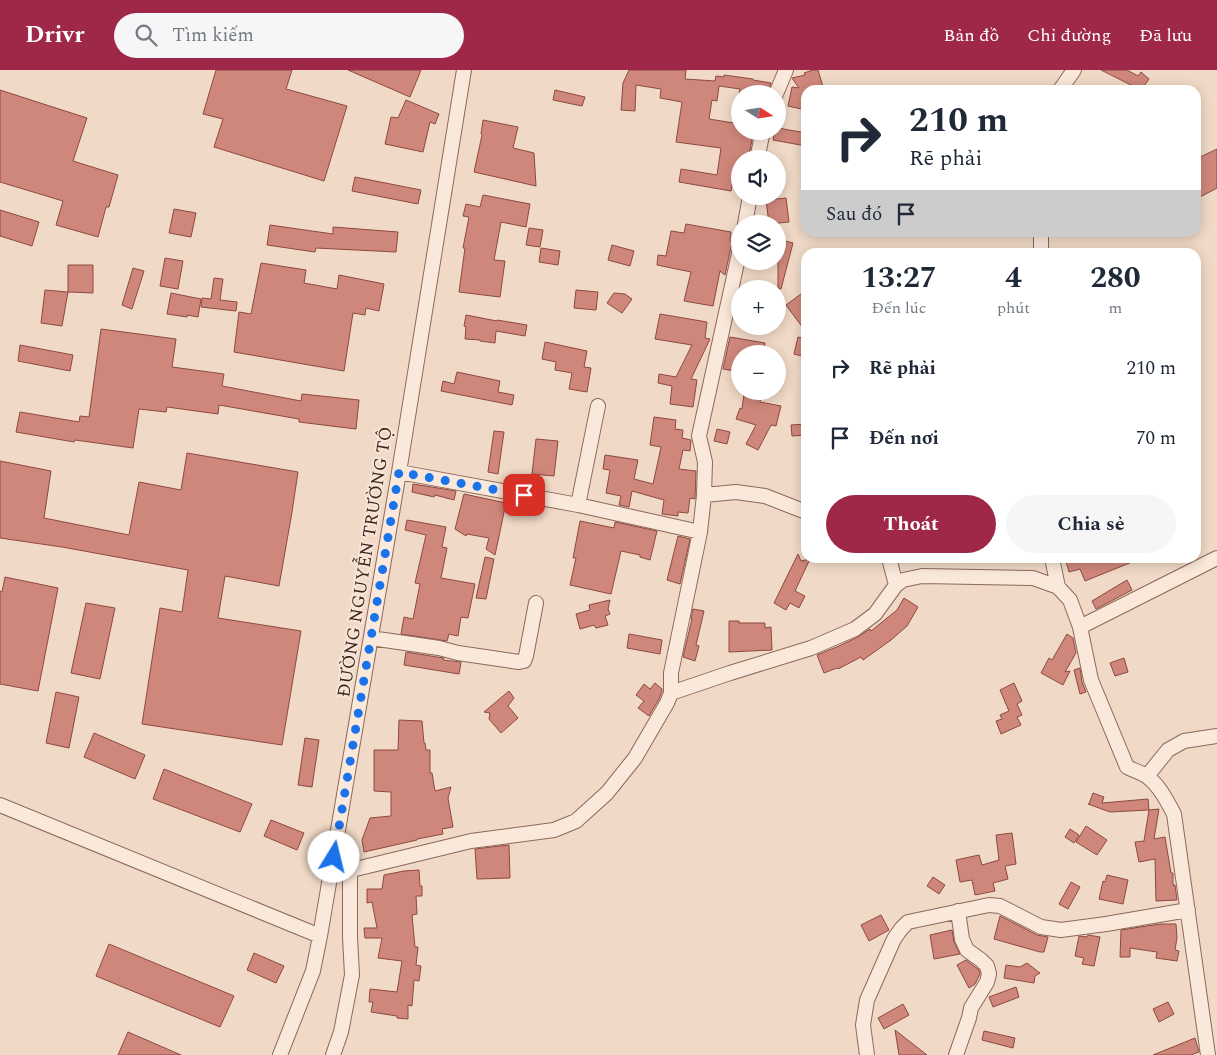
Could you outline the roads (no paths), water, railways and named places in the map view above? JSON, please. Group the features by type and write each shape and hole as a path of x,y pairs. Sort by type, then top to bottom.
{"street":[{"name":"ĐƯỜNG NGUYỄN TRƯỜNG TỘ","path":"280,1055 313,972 320,936 399,472 464,70"},
{"path":"780,85 786,70"},
{"path":"1064,85 1074,70"},
{"path":"331,875 471,841 554,830 576,821 607,793 635,758 668,703 671,693 671,673 700,532 704,495 704,462 699,436 735,270"},
{"path":"578,504 598,406"},
{"path":"399,472 578,504 700,532"},
{"path":"704,495 736,492 765,496 801,510"},
{"path":"1080,627 1217,558"},
{"path":"890,563 896,585"},
{"path":"1053,563 1058,587"},
{"path":"671,693 811,648 855,629 875,614 896,585 903,580 922,576 1033,578 1058,587 1070,600 1080,627 1091,680 1127,767 1147,776 1160,790 1174,814 1208,1055"},
{"path":"371,638 439,648 458,653 519,662 524,661 536,603"},
{"path":"1147,776 1168,750 1184,741 1217,736"},
{"path":"0,805 320,936"},
{"path":"333,1055 341,1032 352,975 350,870"},
{"path":"867,1055 862,1025 867,1000 894,939 901,928 908,922 958,911 1000,906 1041,927 1061,930 1188,910"},
{"path":"956,1055 974,1002 987,982 989,974 987,966 968,950 962,939 958,911"}]}
